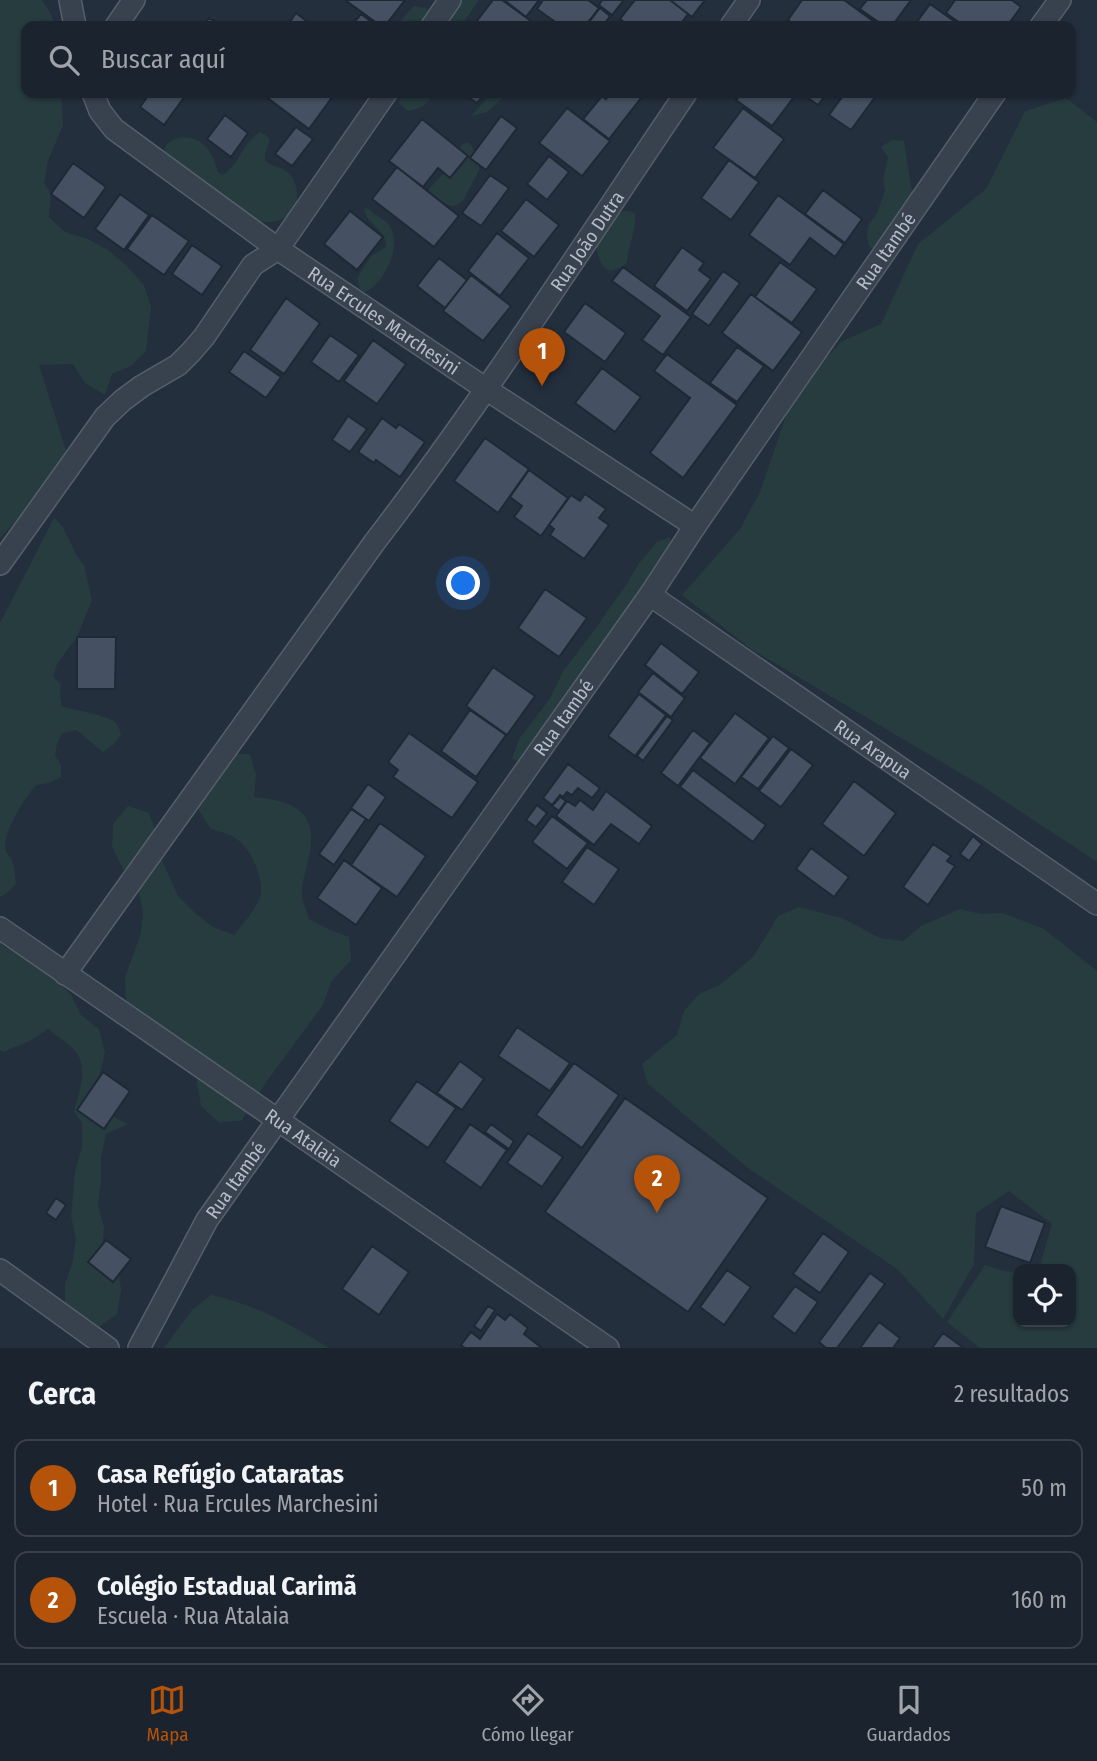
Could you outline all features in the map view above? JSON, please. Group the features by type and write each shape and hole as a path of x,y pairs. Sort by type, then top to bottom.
{"street":[{"path":"70,0 74,21"},
{"path":"119,21 134,0"},
{"path":"435,21 450,0"},
{"path":"734,21 749,0"},
{"path":"1045,21 1060,0"},
{"name":"Rua Ercules Marchesini","path":"95,98 100,111 114,129 278,249 695,526"},
{"path":"0,564 105,417 123,400 185,358 204,337 253,265 278,249 383,98"},
{"name":"Rua João Dutra","path":"65,974 486,389 683,98"},
{"name":"Rua Itambé","path":"139,1348 207,1220 650,595 992,98"},
{"name":"Rua Arapua","path":"650,595 1097,904"},
{"name":"Rua Atalaia","path":"0,928 608,1348"},
{"path":"0,1270 108,1348"}],"green space":[{"path":"0,0 42,0 53,21 21,21 21,98 61,98 63,125 48,161 44,183 51,194 49,217 65,232 88,239 108,250 126,265 144,285 151,307 146,351 131,366 112,374 105,395 85,383 73,364 39,365 70,463 0,538"},
{"path":"457,0 479,0 464,21 400,21 414,6 436,12"},
{"path":"400,98 430,98 423,106 408,111 399,103"},
{"path":"487,98 502,98 487,112 471,116"},
{"path":"1066,98 1097,122 1097,862 982,786 751,649 682,595 740,529 760,492 788,410 812,373 842,341 881,324 918,244 986,189 1025,111"},
{"path":"260,132 270,140 265,160 289,173 296,188 295,209 277,221 256,220 164,156 167,144 172,140 191,138 208,149 218,172 223,175"},
{"path":"892,140 904,141 911,187 916,197 879,253 869,246 867,234 885,191 883,180 888,157 881,147"},
{"path":"468,142 479,163 479,170 464,199 457,205 450,206 429,196 428,190 447,173 457,151"},
{"path":"364,208 385,221 394,236 392,255 385,272 366,292 360,290 357,278 371,256 386,247 383,236 368,219"},
{"path":"624,211 635,213 627,262 623,267 610,271 601,263 596,245 617,214"},
{"path":"54,518 62,526 84,565 92,600 77,637 57,664 53,677 61,684 62,706 113,721 118,725 121,735 103,752 76,730 63,733 57,743 55,756 61,765 61,777 36,785 10,826 5,844 13,864 16,884 0,897 0,623"},
{"path":"670,537 673,548 523,762 512,759 519,739 549,700 564,670 599,624 639,563 657,542"},
{"path":"224,754 250,754 256,775 254,797 293,806 302,812 308,821 311,845 302,884 303,901 309,919 349,937 351,960 331,982 323,1005 241,1121 218,1122 201,1106 197,1084 198,1062 184,1041 143,1015 126,1000 125,977 141,933 143,911 138,888 123,869 112,847 113,824 128,806 149,813 157,835 160,856 178,896 213,927 234,935 257,904 261,885 254,861 244,846 232,836 211,829 199,811 197,788"},
{"path":"799,907 842,918 880,938 903,941 921,926 960,909 981,914 1003,913 1044,929 1097,971 1097,1348 980,1348 947,1322 985,1265 1013,1272 1013,1327 1076,1327 1076,1264 1040,1264 1052,1224 1009,1191 976,1213 974,1264 943,1319 897,1269 748,1168 648,1084 642,1064 677,1035 684,1011 699,994 720,985 753,957 778,916"},
{"path":"0,941 20,956 41,962 71,995 81,1015 99,1029 105,1052 100,1074 78,1110 108,1114 128,1124 106,1134 101,1158 98,1205 104,1228 102,1251 118,1267 121,1290 117,1314 99,1327 76,1329 65,1309 65,1284 73,1261 76,1239 71,1216 75,1172 82,1147 82,1123 74,1111 82,1080 79,1057 66,1042 48,1029 30,1041 3,1052 0,1050"},
{"path":"211,1295 272,1316 329,1348 164,1348 192,1310"}],"building":[{"path":"345,0 405,0 389,21 374,21"},
{"path":"493,0 502,0 531,21 477,21"},
{"path":"504,0 539,0 526,17"},
{"path":"543,0 588,0 599,8 589,21 554,21 537,9"},
{"path":"602,0 624,0 612,15 599,5"},
{"path":"635,0 670,0 688,14 683,21 620,19"},
{"path":"670,0 705,0 692,17"},
{"path":"802,0 844,0 873,21 789,21"},
{"path":"867,0 911,0 896,21 877,21 860,9"},
{"path":"955,0 1012,0 1021,7 1011,21 957,21 946,13"},
{"path":"930,4 954,21 918,21"},
{"path":"600,8 610,16 606,21 590,21"},
{"path":"296,13 306,21 290,21"},
{"path":"361,14 370,21 355,21"},
{"path":"146,98 184,98 164,125 140,107"},
{"path":"268,98 332,98 309,129"},
{"path":"600,98 641,98 609,139 583,119"},
{"path":"738,98 793,98 772,126 736,100"},
{"path":"808,98 823,98 818,105"},
{"path":"841,98 874,98 851,130 829,115"},
{"path":"567,108 610,141 582,176 539,143"},
{"path":"743,108 784,139 755,178 713,148"},
{"path":"225,115 248,133 231,157 207,139"},
{"path":"501,116 517,128 486,170 470,158"},
{"path":"422,119 468,156 450,178 438,168 423,187 389,161"},
{"path":"296,127 313,139 292,166 275,154"},
{"path":"549,156 569,172 547,200 527,184"},
{"path":"729,160 759,182 731,220 701,198"},
{"path":"73,163 106,187 84,218 51,194"},
{"path":"397,167 459,216 434,247 372,199"},
{"path":"490,175 509,188 481,226 462,213"},
{"path":"823,190 862,219 845,243 805,214"},
{"path":"120,194 149,215 124,250 95,229"},
{"path":"778,195 844,244 835,257 810,238 790,265 749,235"},
{"path":"526,199 559,225 534,257 501,231"},
{"path":"350,211 383,237 357,270 324,244"},
{"path":"152,215 189,241 164,275 127,249"},
{"path":"497,233 529,258 500,296 468,271"},
{"path":"192,245 222,266 202,295 172,274"},
{"path":"682,247 704,263 699,270 711,279 687,311 654,286"},
{"path":"439,258 467,280 445,308 417,286"},
{"path":"780,262 817,289 792,323 755,297"},
{"path":"623,267 691,317 663,355 642,340 660,316 612,281"},
{"path":"723,271 740,283 709,326 692,314"},
{"path":"471,275 511,306 483,341 443,311"},
{"path":"751,294 802,332 773,371 722,333"},
{"path":"286,298 320,323 284,374 250,350"},
{"path":"585,303 626,333 605,362 564,332"},
{"path":"330,335 359,355 339,382 311,362"},
{"path":"373,340 406,364 377,404 344,381"},
{"path":"737,347 764,366 737,402 710,383"},
{"path":"244,351 281,377 266,398 229,372"},
{"path":"667,354 737,405 683,478 650,453 690,398 654,371"},
{"path":"602,368 641,397 615,432 575,403"},
{"path":"348,416 367,429 350,452 332,440"},
{"path":"382,418 396,428 399,424 425,442 400,477 376,460 374,463 358,452"},
{"path":"485,438 529,469 498,513 454,481"},
{"path":"529,470 568,498 541,536 514,517 522,506 510,497"},
{"path":"585,494 606,509 599,518 609,525 584,559 550,535 554,529 549,525 571,495 580,501"},
{"path":"545,589 587,618 559,657 518,628"},
{"path":"77,637 116,637 115,689 77,689"},
{"path":"661,643 699,672 682,694 645,665"},
{"path":"493,667 535,696 507,735 466,706"},
{"path":"653,673 685,698 671,717 638,692"},
{"path":"639,694 666,715 635,756 608,736"},
{"path":"470,710 506,735 476,777 441,751"},
{"path":"735,713 769,738 735,784 700,758"},
{"path":"667,716 673,720 643,761 637,756"},
{"path":"693,730 710,743 678,786 661,773"},
{"path":"409,733 478,782 452,818 393,777 398,770 388,762"},
{"path":"773,736 789,748 758,789 741,777"},
{"path":"791,749 813,765 781,807 759,791"},
{"path":"568,764 600,788 592,798 578,788 572,795 567,792 563,797 560,795 552,805 543,798"},
{"path":"693,770 766,825 753,842 680,787"},
{"path":"854,781 896,813 864,856 822,824"},
{"path":"368,784 386,797 369,821 351,808"},
{"path":"606,791 652,826 639,844 611,824 594,845 556,816 567,801 575,806 580,800 593,810"},
{"path":"560,797 566,801 559,811 552,806"},
{"path":"537,805 547,813 536,827 526,820"},
{"path":"351,809 366,819 334,865 319,854"},
{"path":"552,816 588,843 567,869 532,842"},
{"path":"380,823 426,856 397,897 351,865"},
{"path":"973,836 982,844 969,861 960,854"},
{"path":"933,844 951,856 947,861 955,866 928,905 903,887"},
{"path":"587,847 619,869 594,905 562,882"},
{"path":"811,848 849,877 834,897 796,869"},
{"path":"344,860 382,888 356,925 317,898"},
{"path":"517,1027 570,1063 550,1091 498,1056"},
{"path":"460,1061 484,1079 462,1110 437,1093"},
{"path":"574,1063 619,1095 582,1148 536,1115"},
{"path":"103,1072 130,1091 104,1129 77,1110"},
{"path":"417,1081 456,1108 428,1148 389,1121"},
{"path":"625,1098 768,1198 688,1312 545,1212"},
{"path":"470,1124 507,1150 481,1188 444,1162"},
{"path":"491,1124 514,1141 509,1149 485,1132"},
{"path":"528,1133 563,1157 542,1187 507,1163"},
{"path":"56,1198 66,1205 56,1220 46,1213"},
{"path":"1001,1206 1045,1223 1030,1263 985,1247"},
{"path":"823,1233 849,1252 820,1293 793,1274"},
{"path":"106,1240 131,1259 113,1282 88,1262"},
{"path":"372,1246 409,1272 379,1315 342,1289"},
{"path":"727,1270 751,1287 724,1325 700,1307"},
{"path":"870,1273 885,1284 837,1348 826,1348 819,1342"},
{"path":"795,1286 818,1302 795,1334 772,1317"},
{"path":"488,1306 495,1310 481,1331 474,1326"},
{"path":"497,1314 505,1320 510,1314 528,1328 524,1334 542,1348 465,1348 461,1345 471,1332 480,1339"},
{"path":"879,1322 900,1338 893,1348 860,1348"},
{"path":"943,1333 964,1348 932,1348"}],"place":[{"name":"Casa Refúgio Cataratas","path":"542,386"},
{"name":"Colégio Estadual Carimã","path":"657,1213"}]}
